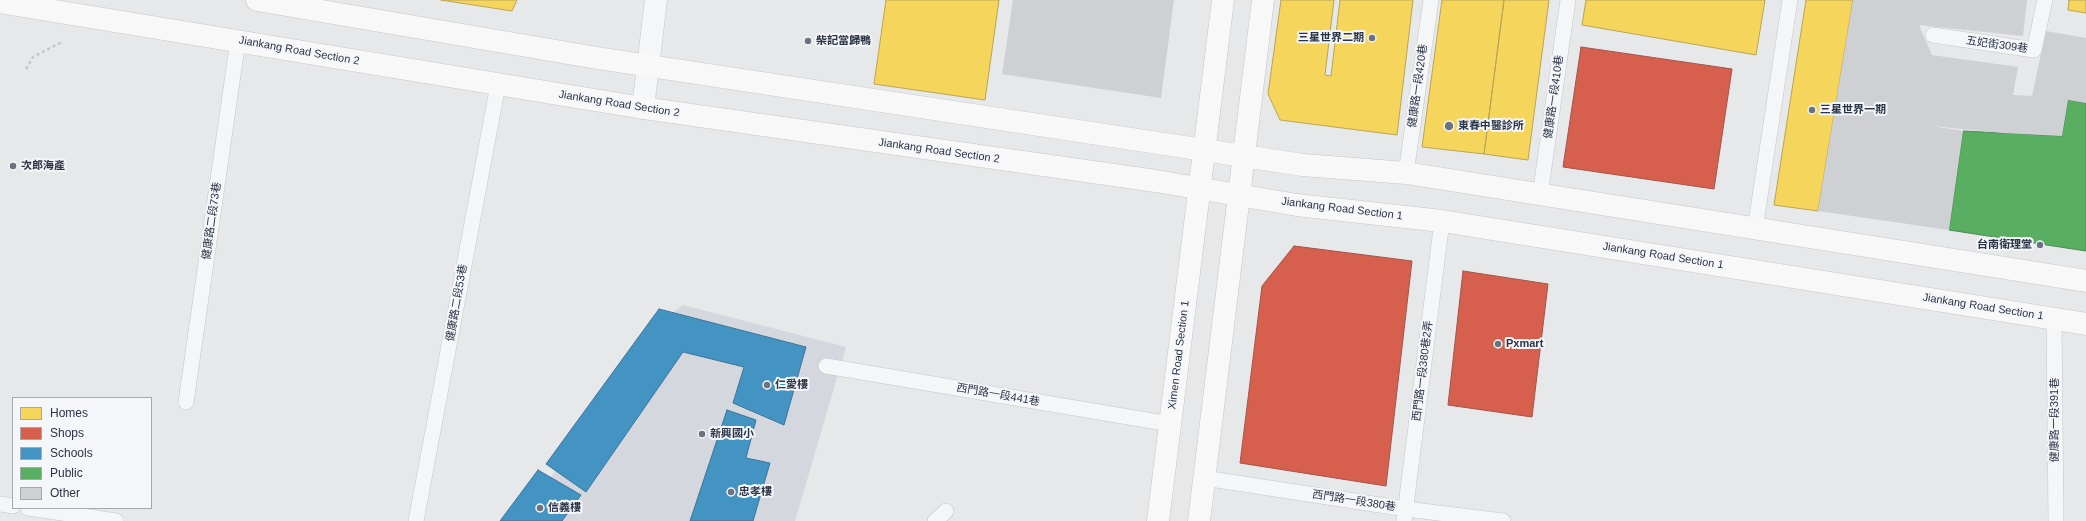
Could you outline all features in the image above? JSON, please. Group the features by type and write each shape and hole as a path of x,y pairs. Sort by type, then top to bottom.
{"street":[{"path":"257,0 648,66 1244,156 1303,164 1406,173 2086,281"},
{"path":"643,108 656,0"},
{"path":"1204,149 1223,0"},
{"path":"1199,521 1263,0"},
{"name":"Jiankang Road Section 2","path":"0,2 238,40 498,85 643,108 1156,181 1239,195"},
{"name":"Ximen Road Section 1","path":"1158,521 1204,149"},
{"name":"Jiankang Road Section 1","path":"1239,195 1297,205 1442,221 2086,324"}],"lane":[{"name":"健康路一段420巷","path":"1406,173 1431,0"},
{"name":"健康路一段410巷","path":"1540,194 1568,0"},
{"path":"1755,229 1790,0"},
{"name":"五妃街309巷","path":"1933,36 2034,50 2045,0"},
{"name":"健康路二段73巷","path":"186,402 238,40"},
{"name":"健康路二段53巷","path":"416,521 498,85"},
{"name":"西門路一段380巷2弄","path":"1405,515 1442,221"},
{"name":"健康路一段391巷","path":"2054,319 2056,521"},
{"name":"西門路一段441巷","path":"826,366 1170,424"},
{"name":"西門路一段380巷","path":"1204,478 1405,515 1503,521"},
{"path":"0,504 12,506"},
{"path":"35,509 116,521"}],"path":[{"path":"26,69 33,57 64,41"}],"shaded area":[{"name":"新興國小","path":"683,305 846,347 795,521 518,521 674,312"}],"building: Homes":[{"path":"441,0 517,0 512,11"},
{"path":"886,0 999,0 985,100 874,84"},
{"name":"三星世界二期","path":"1281,0 1334,0 1325,75 1331,76 1340,0 1413,0 1397,135 1280,120 1268,94"},
{"path":"1442,0 1504,0 1484,154 1422,147"},
{"path":"1504,0 1549,0 1528,160 1484,154"},
{"path":"1586,0 1765,0 1756,55 1582,25"},
{"name":"三星世界一期","path":"1806,0 1853,0 1818,211 1774,205"},
{"path":"2069,0 2086,0 2086,13 2068,10"}],"building: Shops":[{"path":"1581,47 1732,69 1714,189 1563,167"},
{"path":"1294,246 1412,261 1386,486 1240,463 1262,286"},
{"name":"Pxmart","path":"1463,271 1548,284 1532,417 1448,405"}],"building: Schools":[{"name":"仁愛樓","path":"659,309 806,347 784,425 733,403 744,367 683,352 586,492 546,464"},
{"name":"忠孝樓","path":"727,410 756,420 746,458 770,463 753,521 690,521"},
{"name":"信義樓","path":"538,470 581,495 562,521 500,521"}],"building: Public":[{"path":"2068,100 2086,103 2086,251 1949,230 1963,131 2062,136"}],"building: Other":[{"path":"1013,0 1174,0 1161,98 1002,74"},
{"path":"1853,0 2027,0 2023,36 1919,25 1932,55 2018,67 2013,95 2032,96 2046,31 2086,38 2086,103 2068,100 2062,136 2003,133 1932,126 1963,131 1949,230 1818,211"}],"place":[{"name":"三星世界二期","path":"1372,38"},
{"name":"柴記當歸鴨","path":"808,41"},
{"name":"三星世界一期","path":"1812,110"},
{"name":"東春中醫診所","path":"1449,126"},
{"name":"次郎海產","path":"13,166"},
{"name":"台南衛理堂","path":"2040,245"},
{"name":"Pxmart","path":"1498,344"},
{"name":"仁愛樓","path":"767,385"},
{"name":"新興國小","path":"702,434"},
{"name":"忠孝樓","path":"731,492"},
{"name":"信義樓","path":"540,508"}]}
